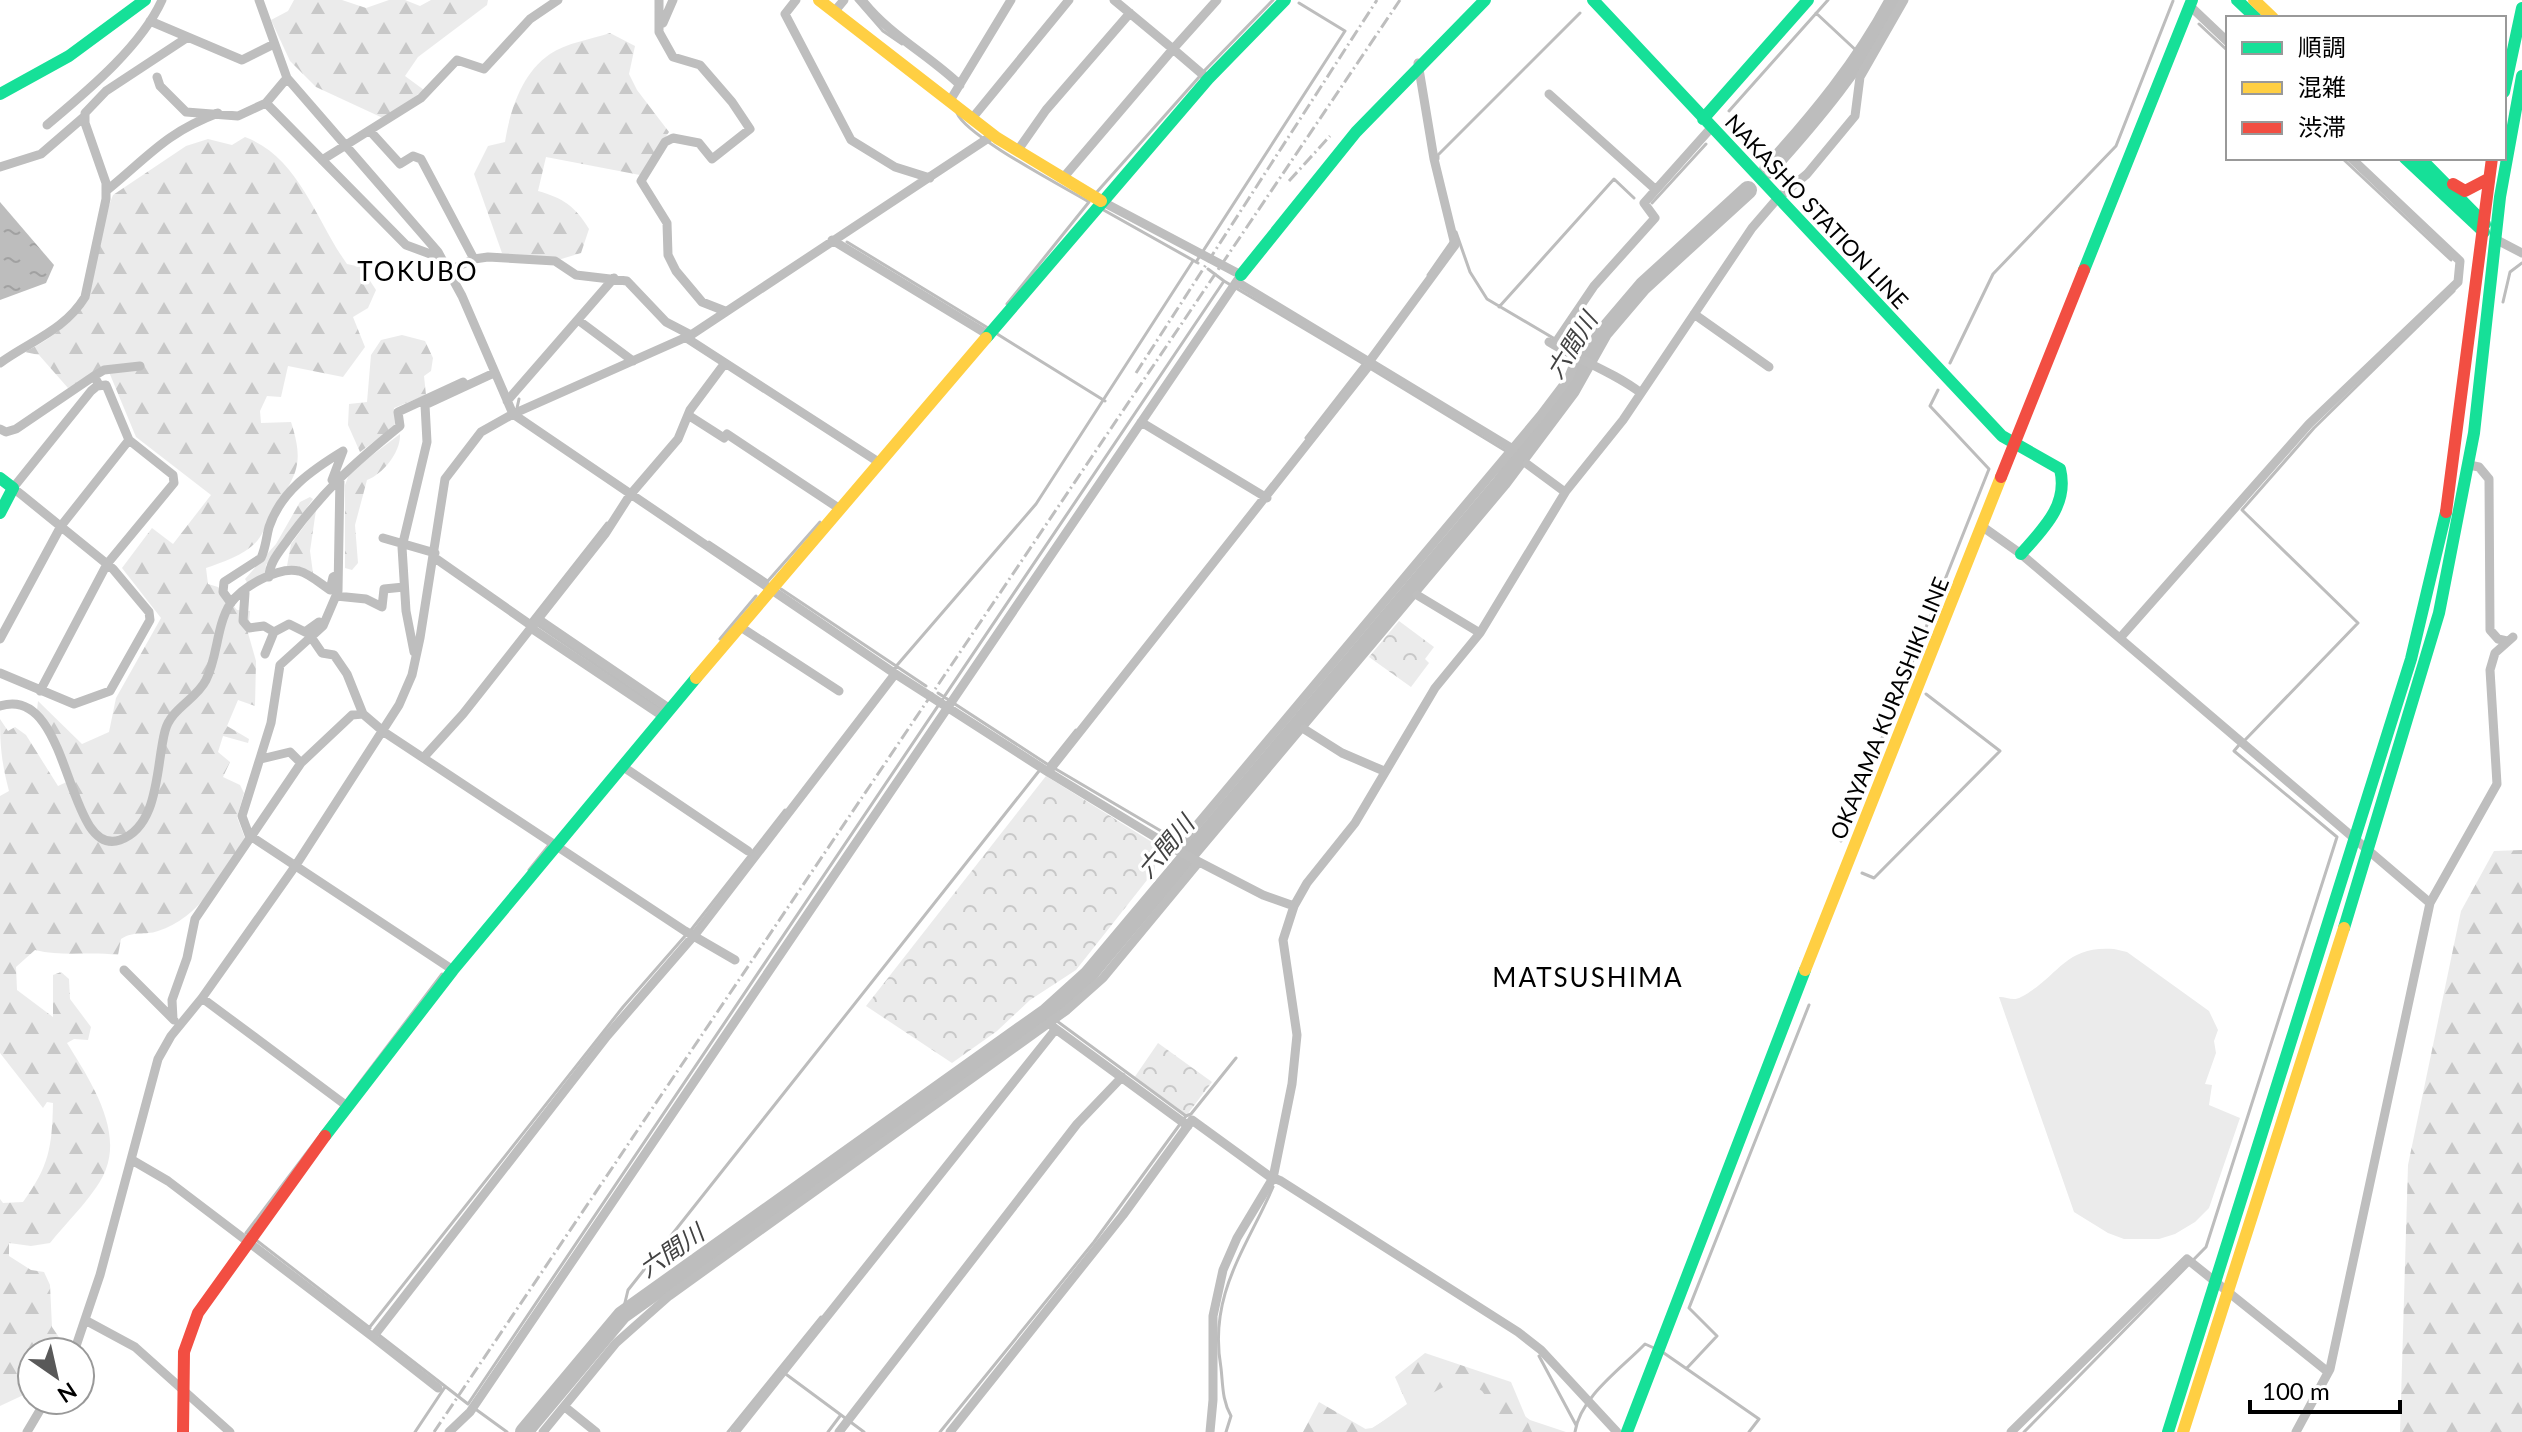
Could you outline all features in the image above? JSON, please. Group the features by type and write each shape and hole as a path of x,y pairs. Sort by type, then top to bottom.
{"street":[{"path":"0,94 69,56 145,0"},
{"path":"47,125 92,87 150,21 162,0"},
{"path":"259,0 287,78 427,236 441,258 513,414 893,672 1047,769 1180,847 1197,861 1263,895 1294,906"},
{"path":"322,160 421,98 457,60 484,69 530,19 558,0"},
{"path":"659,0 659,32 673,57 700,65 732,102 750,129 712,159 699,143 673,138 665,142 641,181 667,223 668,255 676,271 702,302 725,311"},
{"path":"659,32 673,0"},
{"path":"796,0 785,14 851,140 895,167 930,178"},
{"path":"819,0 974,116 989,139 1018,150 1096,201 1201,255 1236,282 1511,452"},
{"path":"834,12 844,0"},
{"path":"862,0 879,21 923,52 960,85"},
{"path":"951,99 1011,0"},
{"path":"974,116 1069,0"},
{"path":"1114,0 1204,75"},
{"path":"1063,178 1217,0"},
{"path":"183,1432 184,1352 198,1313 343,1104 552,843 622,766 663,710 739,626 836,506 989,333 1096,201 1204,75 1285,0"},
{"path":"449,1432 473,1407 946,703 1236,282 1312,178 1418,63 1485,0"},
{"name":"NAKASHO STATION LINE","path":"1593,0 2002,436 2060,469 2065,480 2053,518 2021,554"},
{"path":"1641,393 1613,372 1578,359 1555,342 1594,286 1655,218 1644,203 1808,0"},
{"path":"1210,1432 1213,1316 1223,1270 1237,1238 1273,1178 1296,1056 1297,1035 1283,940 1294,906 1314,873 1355,823 1435,688 1480,633 1565,492 1641,393 1752,228 1777,199 1807,174 1855,116 1860,77 1904,0"},
{"path":"2237,0 2254,16"},
{"path":"2254,0 2271,16"},
{"path":"2191,3 2226,40"},
{"name":"OKAYAMA KURASHIKI LINE","path":"1627,1432 1824,920 2191,3"},
{"path":"2506,83 2522,8"},
{"path":"1018,150 1046,110 1130,13"},
{"path":"150,21 242,60 274,44"},
{"path":"0,167 41,154 85,116 106,91 188,37"},
{"path":"1047,769 1368,364 1455,245 1434,159 1418,63"},
{"path":"2183,1432 2439,613 2469,465 2500,197 2522,76"},
{"path":"157,77 160,86 186,112 238,116 266,103 287,78"},
{"path":"1549,94 1655,189"},
{"path":"266,103 406,245 441,258"},
{"path":"106,191 144,154 173,134 218,113"},
{"path":"0,363 46,337 76,311 85,297 106,191 85,116"},
{"path":"370,131 400,164 413,156 421,159 474,259"},
{"path":"80,1336 132,1160 158,1059 176,1022 202,998 296,865 399,705 416,659 445,479 481,432 513,414 688,336 989,139"},
{"path":"2120,638 2309,424 2458,282 2460,261 2353,160"},
{"path":"2407,160 2481,224"},
{"path":"2423,160 2497,240 2522,253"},
{"path":"2423,160 2459,189 2474,188 2488,179"},
{"path":"2168,1432 2412,658 2438,557 2462,420 2481,224 2492,160"},
{"path":"832,240 989,333"},
{"path":"448,271 474,259 555,261 576,275 627,281 666,322 876,460"},
{"path":"507,401 614,278"},
{"path":"1694,314 1769,367"},
{"path":"578,320 633,361"},
{"path":"1180,847 1511,452 1568,379 1578,359"},
{"path":"424,757 534,624 605,534 630,495 678,439 688,415 725,363"},
{"path":"0,513 13,488 104,370 140,366"},
{"path":"269,577 269,568 278,554 331,483 400,426 398,412 493,371"},
{"path":"416,659 404,587 403,543 427,442 425,405 493,371"},
{"path":"0,429 6,432 16,429 97,380"},
{"path":"40,691 107,564 174,483 173,475 129,440 109,388 97,380"},
{"path":"688,415 724,438 727,434 836,506"},
{"path":"1141,422 1264,496"},
{"path":"0,639 61,526 129,440"},
{"path":"231,603 223,592 224,582 261,558 269,529 288,492 311,471 343,451 331,483"},
{"path":"1527,464 1565,492"},
{"path":"2296,1432 2328,1372 2344,1311 2430,903 2497,784 2490,630 2489,479 2487,473 2469,465"},
{"path":"340,476 336,596 328,615 311,637 280,665 271,723 242,816 243,825 253,837 450,968"},
{"path":"0,478 107,564 149,612 150,620 110,691 74,704 0,673"},
{"path":"1983,527 2021,554 2430,903"},
{"path":"383,538 435,556 663,710"},
{"path":"0,706 15,703 33,712 65,762 88,827 104,840 119,840 132,832 150,805 169,721 206,682 231,603 269,577 296,570 330,590 333,577 338,575"},
{"path":"336,596 366,599 382,607 384,589 404,587"},
{"path":"245,592 243,621 249,628 264,626 274,632"},
{"path":"1417,595 1480,633"},
{"path":"265,654 274,632 289,624 305,632 328,615"},
{"path":"739,626 839,691"},
{"path":"2490,630 2498,639 2510,639 2495,653 2491,663"},
{"path":"311,637 322,653 334,655 347,674 363,714 384,732 689,933 735,960"},
{"path":"375,1334 893,672"},
{"path":"176,1022 172,1000 187,958 195,919 301,763 352,715 363,714"},
{"path":"1304,729 1342,753 1384,771"},
{"path":"261,759 290,752 301,763"},
{"path":"622,766 748,851"},
{"path":"543,1432 616,1343 669,1296 1053,1025 1103,978 1197,861"},
{"path":"124,970 176,1022"},
{"path":"202,998 343,1104"},
{"path":"1053,1025 1184,1123"},
{"path":"735,1432 1053,1025"},
{"path":"839,1432 1077,1124 1122,1077"},
{"path":"950,1432 1123,1215 1184,1123 1192,1120 1273,1178 1518,1332 1541,1350 1617,1432"},
{"path":"132,1160 250,1238 375,1334 438,1388"},
{"path":"2011,1432 2187,1259 2328,1372"},
{"path":"85,1320 135,1347 230,1432"},
{"path":"565,1407 596,1432"}],"green space":[{"path":"294,0 342,0 366,8 389,0 405,0 420,6 431,0 488,0 487,5 418,57 405,76 424,90 385,119 316,87 290,61 271,20 288,11"},
{"path":"610,33 635,46 629,74 637,90 669,132 640,175 546,157 538,191 568,204 584,221 589,229 581,253 558,260 502,253 474,174 488,146 505,142 519,93 540,62 564,47"},
{"path":"245,137 264,146 279,159 305,192 347,264 361,267 376,290 368,308 353,317 365,347 343,377 288,366 281,397 267,396 260,411 261,423 291,422 298,459 293,478 256,543 236,556 206,568 208,584 218,587 237,610 250,611 248,633 256,661 255,706 238,700 227,726 249,739 248,743 223,736 218,752 230,762 223,777 240,785 244,793 237,817 246,841 198,906 173,925 121,939 118,955 35,950 16,967 17,990 53,1017 53,975 61,972 69,979 70,999 91,1027 88,1040 74,1039 67,1043 100,1103 110,1136 110,1153 96,1187 50,1243 31,1246 9,1243 9,1256 31,1270 44,1272 50,1285 52,1327 58,1336 16,1336 16,1398 0,1406 0,1199 3,1203 23,1202 39,1178 50,1145 53,1103 47,1102 43,1108 0,1053 0,796 9,791 2,755 0,719 8,731 15,727 26,735 58,786 73,779 37,710 38,701 82,744 109,732 116,698 161,618 122,568 152,528 173,544 211,495 136,437 109,372 68,388 39,355 25,352 72,319 83,302 113,195 186,146 208,139 232,145"},
{"path":"402,335 425,341 433,358 431,371 424,376 426,395 394,408 395,426 360,452 348,425 349,404 367,402 371,355 381,340"},
{"path":"400,434 398,448 390,462 367,480 355,525 358,563 352,570 345,568 345,485 350,472"},
{"path":"310,497 313,499 266,565 265,574 248,584 245,579 276,544 300,502"},
{"path":"316,510 310,551 313,573 298,566 287,566 291,544"},
{"path":"1399,621 1434,647 1425,659 1429,663 1411,687 1369,657"},
{"path":"1046,776 1155,844 1155,870 1076,970 1030,1000 997,1031 952,1063 866,1006"},
{"path":"2522,850 2522,1432 2400,1432 2408,1165 2461,911 2494,851"},
{"path":"2114,949 2127,952 2209,1011 2218,1030 2214,1041 2216,1053 2205,1084 2212,1085 2209,1105 2240,1118 2209,1208 2195,1222 2159,1239 2124,1239 2074,1212 1999,997 2021,997 2063,964 2084,952"},
{"path":"1158,1043 1212,1082 1186,1116 1134,1078"},
{"path":"1425,1353 1511,1382 1532,1432 1512,1432 1482,1391 1461,1377 1408,1407 1384,1432 1303,1432 1319,1402 1369,1431 1407,1404 1395,1377"},
{"path":"1465,1371 1530,1420 1566,1432 1342,1432 1372,1428"}],"water":[{"path":"0,202 54,265 46,283 0,300"}],"waterway":[{"path":"856,0 883,31 902,44"},
{"path":"1205,70 1273,0"},
{"path":"1729,111 1828,0"},
{"name":"六間川","path":"1768,170 1836,89 1867,46 1894,0"},
{"path":"1950,363 1993,274 2116,146 2173,1"},
{"path":"1196,262 1345,31 1299,3"},
{"path":"1438,159 1438,155 1580,13"},
{"path":"1816,13 1860,54"},
{"path":"2199,24 2226,49"},
{"path":"1096,193 1200,76"},
{"path":"957,113 964,123 996,147 1089,202 1007,304"},
{"path":"1652,203 1706,144"},
{"path":"2344,160 2451,260"},
{"path":"1499,307 1614,179 1634,198"},
{"name":"六間川","path":"524,1432 622,1315 1047,1012 1088,975 1502,482 1571,390 1603,333 1643,286 1748,190"},
{"path":"1100,208 1198,263"},
{"path":"1456,232 1470,272 1487,299 1582,355"},
{"path":"847,242 988,328"},
{"path":"1428,275 1451,242"},
{"path":"892,671 1036,504 1193,261"},
{"path":"2503,302 2510,272 2522,263"},
{"path":"468,1404 1224,281 1208,269"},
{"path":"1224,281 1362,363"},
{"path":"2245,740 2358,623 2242,510 2314,428 2454,291"},
{"path":"994,332 1105,401"},
{"path":"1306,438 1365,362"},
{"path":"1368,367 1519,459"},
{"path":"1841,841 1989,469 1930,406 1938,390"},
{"path":"517,408 519,399"},
{"path":"767,582 820,522"},
{"path":"530,621 607,523"},
{"path":"709,542 766,580"},
{"path":"781,589 926,686"},
{"path":"720,639 756,596"},
{"path":"536,624 662,710"},
{"path":"938,693 1047,764"},
{"path":"1862,873 1874,878 2000,751 1926,694"},
{"path":"1048,765 1076,730"},
{"path":"2024,1432 2206,1247 2337,837 2234,751 2239,745"},
{"path":"1054,768 1178,841"},
{"path":"622,1315 628,1290 1039,771"},
{"path":"691,930 785,810"},
{"path":"529,870 549,845"},
{"path":"369,1328 623,1007 685,936"},
{"path":"250,1235 246,1233 442,974"},
{"path":"1687,1368 1717,1336 1689,1308 1809,1005"},
{"path":"1046,1013 1186,1116 1191,1114 1236,1058"},
{"path":"940,1432 1094,1242 1186,1116"},
{"path":"1226,1432 1231,1416 1226,1404 1218,1342 1220,1318 1232,1273 1273,1187"},
{"path":"256,1240 370,1328"},
{"path":"728,1432 821,1317"},
{"path":"379,1335 468,1404"},
{"path":"1575,1432 1578,1419 1603,1384 1645,1344 1654,1348"},
{"path":"1661,1351 1759,1419 1749,1432"},
{"path":"1539,1356 1576,1425"},
{"path":"783,1372 864,1432"},
{"path":"415,1432 445,1387"},
{"path":"474,1408 507,1432"},
{"path":"828,1432 840,1416"}],"railway":[{"path":"1136,373 1377,0"},
{"path":"434,1432 1400,0"},
{"path":"1289,181 1330,136"}],"traffic: fast":[{"path":"0,94 69,56 145,0"},
{"path":"986,338 1208,79 1285,0"},
{"path":"1241,275 1356,132 1485,0"},
{"path":"1593,0 2002,436 2060,469 2061,494 2052,516 2021,554"},
{"path":"1703,119 1808,0"},
{"path":"2084,270 2192,0"},
{"path":"2237,0 2254,16"},
{"path":"2506,83 2522,8"},
{"path":"2344,928 2439,613 2474,433 2500,197 2522,76"},
{"path":"2407,160 2484,232"},
{"path":"2422,160 2485,224"},
{"path":"0,478 13,488 0,513"},
{"path":"2168,1432 2411,659 2446,512"},
{"path":"325,1136 453,970 696,678"},
{"path":"1627,1432 1805,970"}],"traffic: slow":[{"path":"819,0 997,138 1101,201"},
{"path":"2254,0 2271,16"},
{"path":"696,678 986,338"},
{"path":"1805,970 2001,477"},
{"path":"2183,1432 2344,928"}],"traffic: jam":[{"path":"2446,512 2492,160"},
{"path":"2453,184 2465,191 2488,179"},
{"path":"2001,477 2084,270"},
{"path":"183,1432 184,1352 198,1313 325,1136"}],"district":[{"name":"TOKUBO","path":"418,271"},
{"name":"MATSUSHIMA","path":"1588,977"}]}
